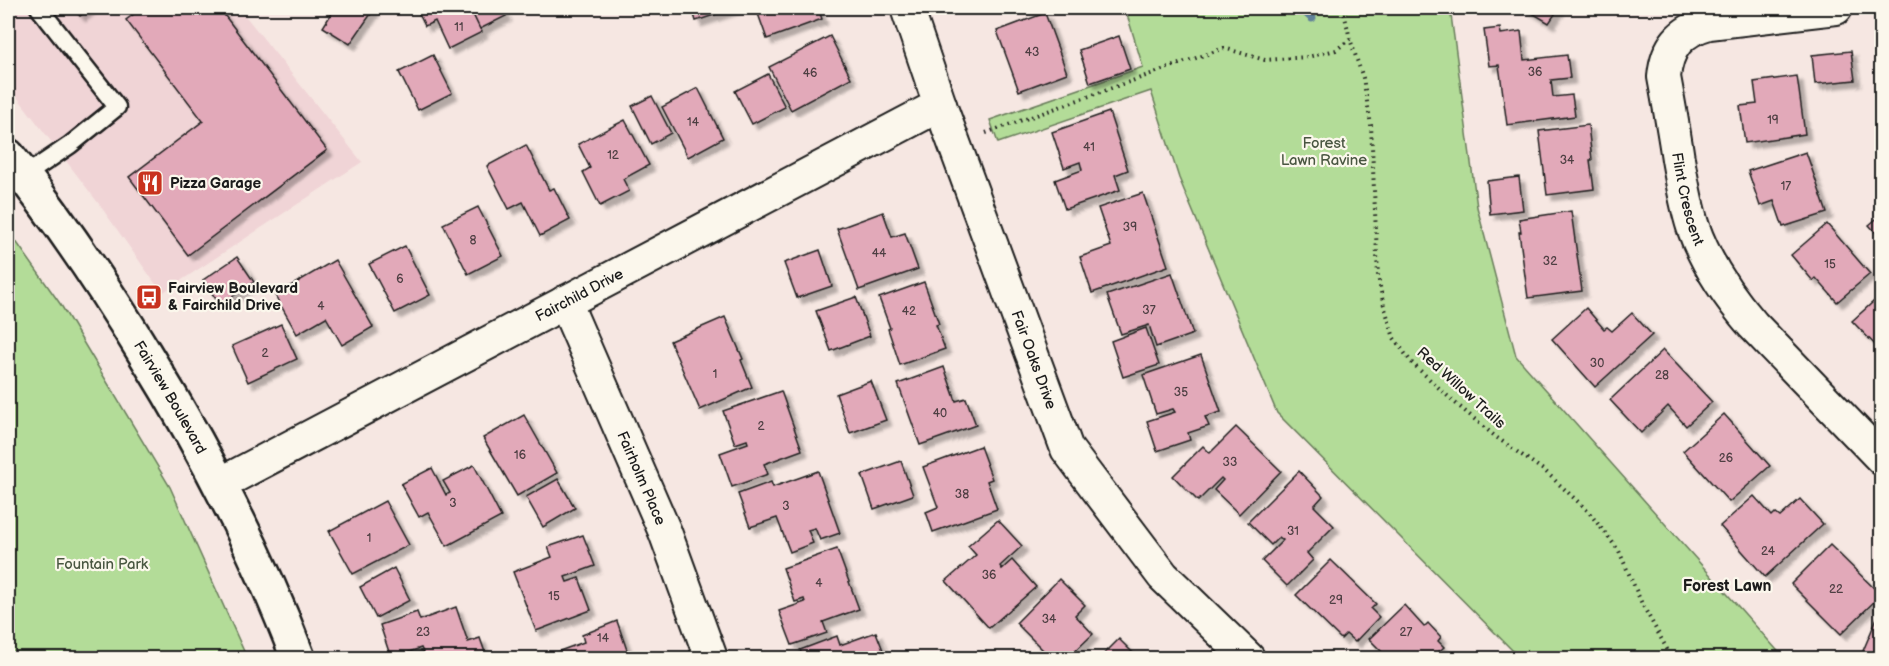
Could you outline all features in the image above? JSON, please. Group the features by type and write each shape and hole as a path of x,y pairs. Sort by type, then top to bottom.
{"street":[{"name":"Fair Oaks Drive","path":"907,8 940,105 1067,449 1163,576 1248,658"},
{"name":"Flint Crescent","path":"1836,8 1697,26 1676,42 1669,53 1664,77 1685,198 1693,227 1718,280 1753,325 1881,459"},
{"name":"Fairchild Drive","path":"220,484 940,105"},
{"name":"Fairview Boulevard","path":"16,166 73,242 168,391 220,484 250,546 298,658"},
{"name":"Fairholm Place","path":"565,302 665,532 711,658"}],"lane":[{"path":"16,166 70,145 117,107 39,8"}],"path":[{"name":"Red Willow Trails","path":"1343,8 1363,78 1371,125 1378,276 1394,338 1411,362 1454,402 1496,438 1546,472 1588,511 1619,552 1642,604 1672,658"},
{"path":"986,133 1224,48 1265,60 1308,57 1336,50 1350,39"}],"shaded area":[{"path":"8,8 239,8 362,162 162,293 99,204 8,85"}],"green space":[{"name":"Forest Lawn Ravine","path":"1125,8 1450,8 1477,207 1516,356 1784,658 1520,658 1277,413 1179,178 1151,91 998,143 990,120 1143,67"},
{"name":"Fountain Park","path":"8,230 61,305 170,487 247,658 8,658"}],"building":[{"path":"73,8 90,8 80,16"},
{"path":"142,8 219,8 327,150 188,255 129,177 203,121 126,20"},
{"path":"321,8 335,8 331,14"},
{"path":"335,8 375,8 350,44 323,27"},
{"path":"422,8 470,8 482,32 448,49 435,21 425,26 417,10"},
{"path":"470,8 502,8 506,16 480,29"},
{"path":"692,8 735,8 696,21"},
{"path":"756,8 818,8 822,19 767,39"},
{"path":"1524,8 1559,8 1549,23"},
{"path":"1045,13 1067,73 1019,91 997,31"},
{"path":"1500,28 1501,34 1521,31 1524,60 1567,55 1570,78 1551,80 1553,97 1572,95 1575,116 1507,125 1499,65 1489,66 1484,30"},
{"path":"830,36 851,78 791,110 769,67"},
{"path":"1119,36 1130,69 1090,83 1079,50"},
{"path":"1851,51 1855,80 1815,84 1812,55"},
{"path":"433,55 452,93 418,110 399,72"},
{"path":"768,74 785,107 752,124 735,91"},
{"path":"1797,76 1805,134 1745,143 1740,106 1757,104 1754,82"},
{"path":"698,88 723,138 688,157 662,107"},
{"path":"652,96 671,133 651,144 632,106"},
{"path":"1109,112 1128,170 1115,175 1120,190 1065,209 1055,180 1082,170 1080,162 1064,168 1052,132"},
{"path":"625,120 649,165 623,179 629,191 600,206 583,172 590,168 578,144"},
{"path":"1588,125 1594,189 1547,195 1539,131"},
{"path":"526,145 549,190 554,188 570,220 540,236 523,202 509,209 487,166"},
{"path":"1806,152 1827,213 1783,227 1774,201 1760,206 1748,171"},
{"path":"1519,177 1523,210 1490,214 1487,181"},
{"path":"1143,193 1168,266 1092,293 1080,257 1111,246 1098,208"},
{"path":"478,207 503,256 468,274 443,224"},
{"path":"1571,211 1582,291 1528,298 1519,219"},
{"path":"883,212 892,237 905,233 918,269 859,290 837,229"},
{"path":"1882,214 1882,239 1869,225"},
{"path":"1827,224 1870,274 1837,302 1816,278 1813,281 1791,255"},
{"path":"405,246 430,295 395,313 369,264"},
{"path":"820,250 832,286 797,298 784,263"},
{"path":"237,257 254,282 220,305 203,280"},
{"path":"335,260 373,327 342,345 326,317 297,334 275,295"},
{"path":"1172,273 1193,334 1156,347 1149,325 1121,334 1107,295"},
{"path":"924,282 945,349 900,365 879,298"},
{"path":"1882,294 1882,358 1878,354 1881,351 1852,321"},
{"path":"856,297 870,336 831,351 816,311"},
{"path":"1586,308 1604,329 1607,327 1612,331 1632,313 1652,335 1595,387 1552,339"},
{"path":"725,317 752,387 700,410 670,341"},
{"path":"281,324 297,359 248,382 232,346"},
{"path":"1146,328 1159,365 1123,377 1111,341"},
{"path":"1663,350 1712,402 1686,426 1668,406 1641,433 1610,400"},
{"path":"1201,355 1221,412 1205,417 1209,426 1188,433 1190,440 1157,451 1147,421 1175,412 1173,409 1156,414 1143,375"},
{"path":"944,367 956,401 966,398 976,425 920,445 898,384"},
{"path":"871,381 886,420 850,433 836,394"},
{"path":"781,391 802,450 764,464 768,474 732,487 720,453 748,443 747,440 735,444 723,411"},
{"path":"1724,414 1770,466 1729,502 1683,451"},
{"path":"524,415 557,473 517,496 483,438"},
{"path":"1236,427 1281,471 1239,514 1214,490 1223,480 1221,478 1198,501 1173,476 1203,446 1210,453"},
{"path":"980,446 992,479 987,481 997,509 933,532 926,512 938,507 923,467"},
{"path":"901,461 913,495 874,509 862,475"},
{"path":"474,465 501,517 447,546 428,512 419,517 401,484 432,468 446,495 450,493 443,481"},
{"path":"818,471 840,533 820,540 815,528 808,530 813,543 790,552 777,518 750,527 738,494 771,482 773,487"},
{"path":"1299,471 1323,496 1314,506 1334,526 1307,553 1313,560 1287,586 1262,561 1283,540 1279,537 1271,545 1248,522"},
{"path":"558,479 575,508 543,527 526,497"},
{"path":"1754,496 1772,516 1775,513 1780,517 1800,499 1823,524 1765,577 1720,526"},
{"path":"385,501 409,545 353,574 329,531"},
{"path":"998,520 1022,546 1000,566 1002,569 1012,560 1036,587 989,628 946,581 976,555 968,546"},
{"path":"583,535 595,566 565,577 567,582 579,578 591,610 536,631 513,572 552,557 548,547"},
{"path":"1830,545 1881,595 1841,634 1791,584"},
{"path":"837,549 859,609 823,622 827,633 792,645 779,611 805,602 804,599 795,602 783,568"},
{"path":"1331,560 1376,604 1371,609 1379,617 1355,642 1346,634 1341,639 1296,595"},
{"path":"394,568 410,600 376,618 360,587"},
{"path":"1059,579 1085,605 1075,615 1093,634 1068,658 1051,658 1016,623"},
{"path":"1404,605 1424,627 1428,623 1441,637 1438,641 1444,647 1432,658 1379,658 1384,654 1369,639"},
{"path":"1882,606 1882,658 1860,658"},
{"path":"456,607 468,642 480,638 487,658 411,658 410,656 423,652 421,648 391,658 380,625 417,612 420,620"},
{"path":"617,621 628,653 613,658 547,658 546,656 584,642 582,635"},
{"path":"876,632 886,658 803,658 800,650 837,636 840,645"},
{"path":"1119,639 1138,658 1100,658"}],"waterway":[{"path":"1301,8 1312,18"}],"place":[{"name":"Pizza Garage","path":"150,183"},
{"name":"Fairview Boulevard & Fairchild Drive","path":"149,297"}],"district":[{"name":"Forest Lawn","path":"1727,586"}]}
